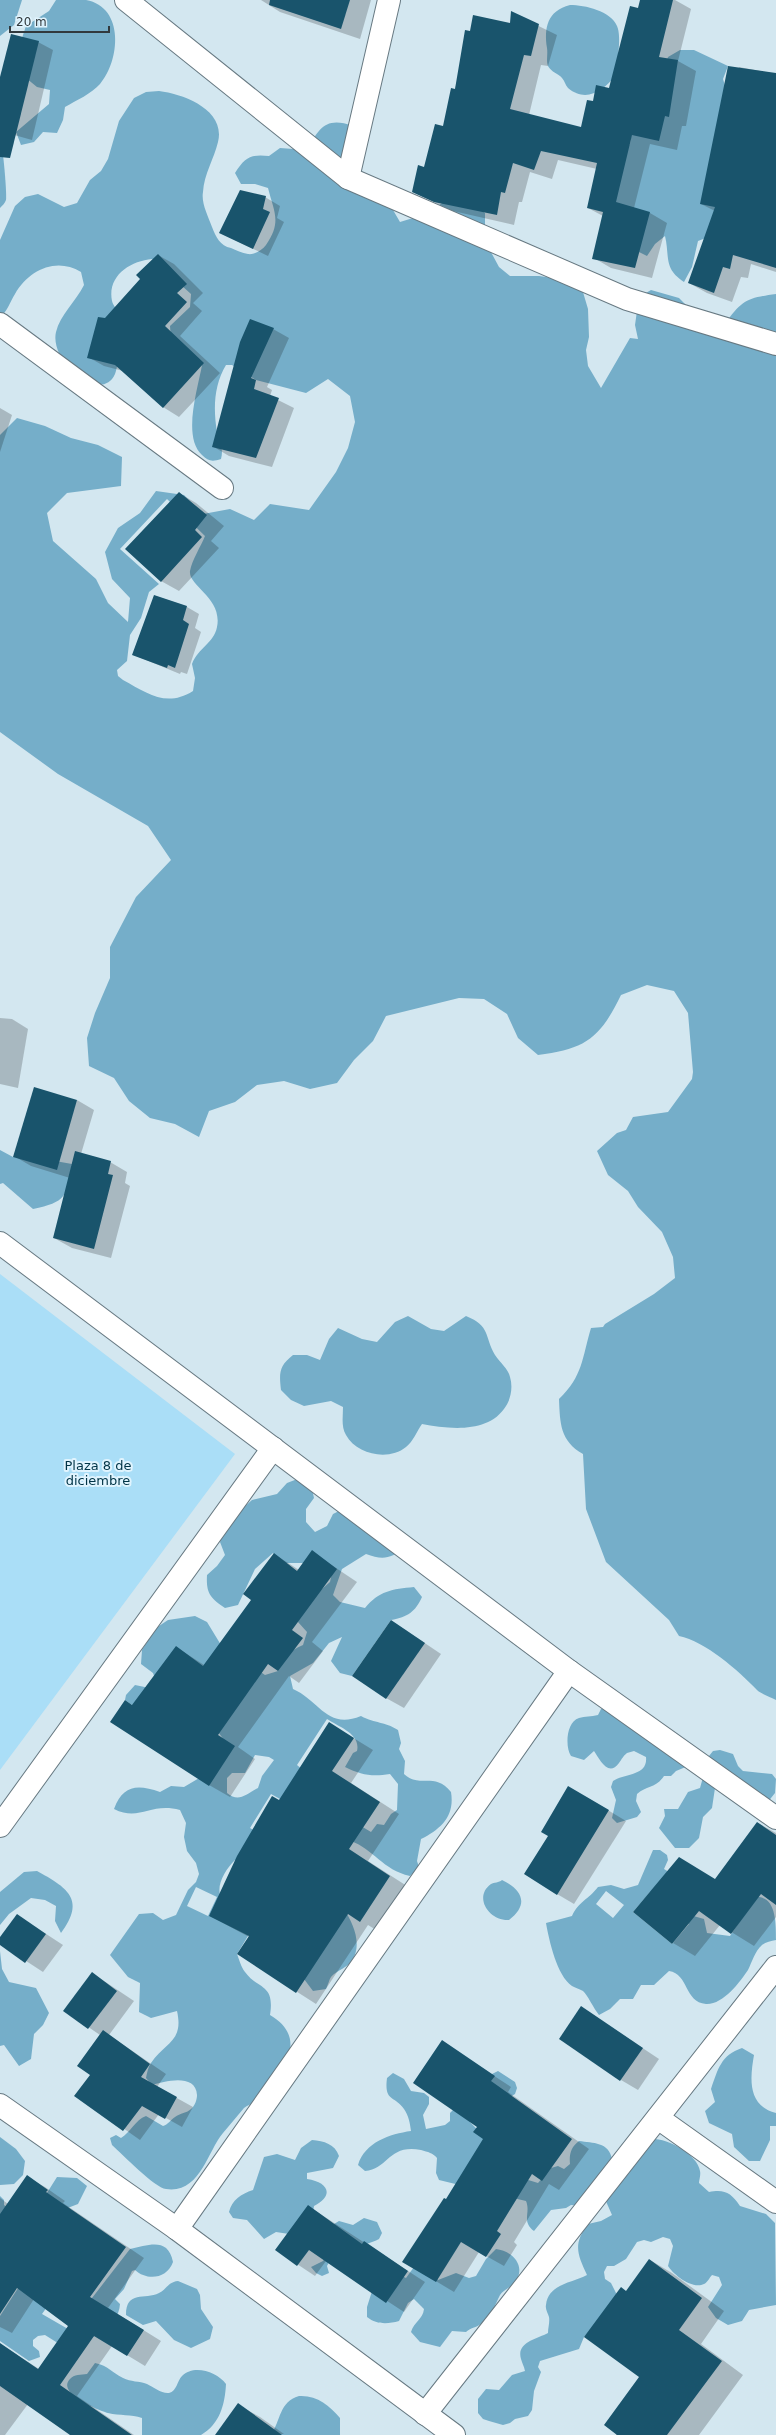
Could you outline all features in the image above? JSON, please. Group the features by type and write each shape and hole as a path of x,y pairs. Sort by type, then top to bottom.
{"street":[{"path":"126,0 348,178 626,299 776,344"},
{"path":"348,178 389,0"},
{"path":"0,324 222,488"},
{"path":"0,1243 569,1671 776,1818"},
{"path":"0,1826 273,1448"},
{"path":"177,2229 569,1671"},
{"path":"425,2414 776,1967"},
{"path":"0,2105 177,2229 454,2435"},
{"path":"658,2118 776,2202"}],"green space":[{"name":"Plaza 8 de diciembre","path":"0,1274 235,1454 0,1770"}],"shaded area":[{"path":"0,0 22,0 14,25 0,36"},
{"path":"56,0 86,0 99,5 107,13 113,24 115,36 115,49 112,62 107,74 96,88 84,97 65,107 63,120 57,133 43,132 34,142 21,145 16,132 49,104 50,90 37,87 26,78 22,38 26,26 49,11"},
{"path":"570,5 583,6 597,10 609,16 617,26 618,31 619,51 615,76 600,90 588,95 581,95 568,88 562,78 551,70 547,64 546,34 549,21 556,11"},
{"path":"680,50 694,50 728,66 723,79 727,92 721,198 711,236 698,241 692,267 684,282 677,277 670,267 665,236 655,244 647,256 635,250 614,204 619,152 630,144 636,122 659,79 668,57"},
{"path":"159,91 191,100 201,106 216,121 219,131 218,142 205,179 203,201 205,210 217,238 227,247 248,254 256,253 266,245 274,230 275,217 268,188 255,184 241,184 235,173 245,160 253,156 269,156 280,148 307,150 320,130 330,123 344,123 353,126 358,172 391,196 393,210 400,222 426,214 448,199 474,204 485,213 485,241 499,267 510,276 539,276 580,282 588,309 589,337 586,350 588,366 601,388 630,338 638,339 635,325 639,297 651,290 679,298 689,308 725,324 736,310 746,302 758,297 776,294 776,1700 759,1691 741,1674 710,1650 689,1639 679,1636 669,1620 606,1562 586,1509 583,1454 575,1449 570,1443 561,1424 559,1399 573,1382 581,1366 591,1328 603,1327 605,1324 654,1294 675,1278 673,1257 662,1232 638,1207 628,1191 608,1175 597,1151 617,1133 626,1130 633,1117 668,1112 692,1079 693,1072 688,1013 674,991 647,985 621,995 606,1022 590,1039 580,1045 568,1049 538,1055 518,1038 507,1014 484,999 459,998 386,1016 373,1041 354,1060 337,1083 310,1089 284,1081 257,1085 235,1102 209,1111 199,1137 175,1124 150,1118 129,1101 114,1078 89,1066 87,1038 95,1013 110,978 110,947 136,897 171,860 148,826 58,774 0,732 0,435 17,418 45,426 71,438 98,445 122,457 121,486 67,493 47,513 53,541 96,579 108,603 128,622 130,598 112,579 105,552 118,528 140,513 156,491 184,495 203,514 230,509 254,520 270,504 309,510 336,472 348,448 355,422 350,396 328,379 306,393 256,380 232,365 226,365 219,381 215,406 217,432 222,448 222,455 221,459 215,460 208,460 204,457 196,447 192,425 195,399 202,365 171,339 170,326 190,307 191,294 152,259 144,260 128,267 122,271 113,284 111,292 112,301 119,314 120,335 119,354 115,374 108,382 99,385 88,382 78,376 68,367 60,356 56,344 56,332 58,326 84,285 81,272 72,268 53,266 44,268 35,273 21,286 7,310 0,317 0,240 15,206 25,197 38,194 64,207 77,203 90,180 101,171 108,159 119,121 134,98 146,92","holes":["167,499 205,536 190,571 194,582 211,600 215,608 217,627 213,637 198,654 192,664 195,678 193,691 183,696 174,698 157,697 140,690 118,676 117,670 127,661 130,635 141,618 149,592 159,584 120,549"]},
{"path":"0,139 6,201 0,208"},
{"path":"0,1150 13,1157 27,1156 72,1164 68,1184 63,1196 52,1204 33,1209 3,1183 0,1184"},
{"path":"408,1316 431,1329 444,1331 466,1316 480,1324 486,1332 495,1355 508,1371 511,1381 509,1400 499,1415 490,1421 468,1427 456,1428 422,1424 411,1442 406,1447 391,1454 382,1455 365,1451 351,1442 344,1432 343,1407 331,1401 304,1406 291,1400 281,1390 280,1374 288,1359 293,1355 307,1355 320,1360 329,1339 338,1328 362,1339 377,1342 395,1322"},
{"path":"300,1478 311,1485 314,1498 306,1509 306,1522 315,1532 327,1526 333,1514 345,1508 404,1548 395,1554 382,1558 366,1554 342,1569 333,1595 340,1602 365,1608 370,1602 381,1594 393,1590 414,1587 422,1597 414,1610 410,1613 391,1620 352,1676 340,1673 331,1661 342,1637 329,1643 313,1663 290,1676 293,1689 332,1717 349,1719 361,1716 398,1730 401,1743 399,1749 405,1761 404,1774 416,1780 439,1782 445,1786 451,1792 451,1808 445,1821 435,1831 421,1839 417,1861 419,1867 410,1876 392,1869 366,1849 351,1841 235,1860 228,1868 221,1881 219,1890 220,1895 344,1909 355,1933 357,1946 356,1953 348,1965 336,1972 331,1977 326,1989 313,1991 304,1979 251,1931 237,1954 245,1972 250,1978 268,1992 271,2005 270,2015 282,2024 289,2034 289,2056 284,2068 269,2090 260,2100 244,2108 223,2133 195,2178 187,2185 178,2189 166,2189 154,2183 139,2170 112,2145 110,2138 116,2135 121,2138 128,2133 139,2120 146,2116 163,2126 173,2118 192,2108 195,2104 197,2095 195,2088 186,2081 179,2080 152,2085 146,2078 148,2068 156,2056 176,2036 178,2029 177,2011 151,2018 139,2012 140,1983 128,1977 110,1955 139,1914 153,1913 163,1920 176,1915 188,1890 196,1882 199,1874 196,1863 187,1851 184,1837 186,1823 180,1810 161,1808 131,1814 114,1809 122,1795 132,1788 152,1789 160,1792 171,1786 184,1787 206,1774 224,1740 216,1729 136,1708 125,1700 126,1695 135,1685 159,1690 153,1673 141,1664 142,1650 156,1628 168,1620 195,1616 207,1622 221,1645 265,1675 278,1671 287,1655 303,1645 307,1632 298,1622 300,1608 330,1582 333,1568 308,1563 282,1563 273,1553 255,1569 238,1605 225,1608 212,1598 207,1586 207,1575 217,1566 225,1555 220,1542 224,1529 252,1500 277,1494 287,1483","holes":["327,1719 343,1728 356,1740 357,1751 353,1753 345,1767 367,1775 390,1774 398,1784 397,1810 391,1814 384,1825 377,1824 371,1832 314,1798 304,1771 297,1765","255,1755 269,1757 274,1760 262,1776 258,1788 246,1795 239,1797 231,1796 227,1793 227,1778 232,1773 245,1773","271,1794 298,1809 275,1843 250,1828","196,1887 217,1897 208,1916 187,1906"]},
{"path":"608,1706 688,1766 676,1771 671,1776 664,1776 654,1785 637,1794 636,1801 641,1812 637,1817 617,1823 612,1818 616,1800 611,1787 613,1781 640,1771 644,1768 646,1757 634,1751 627,1753 615,1767 608,1768 601,1762 594,1751 584,1760 571,1756 567,1741 569,1729 575,1720 581,1717 598,1715 601,1709"},
{"path":"720,1750 733,1754 738,1766 743,1771 772,1774 776,1779 775,1793 767,1803 715,1788 712,1808 703,1817 699,1838 689,1848 675,1848 659,1828 665,1816 664,1809 678,1809 688,1792 700,1788 709,1756 713,1751"},
{"path":"653,1850 660,1850 667,1855 668,1860 664,1869 679,1878 690,1915 704,1919 707,1933 730,1936 756,1897 763,1898 768,1901 774,1911 776,1940 765,1943 760,1947 748,1970 740,1981 725,1997 719,2001 706,2004 699,2002 690,1993 680,1977 669,1971 654,1985 641,1985 633,1999 620,1999 610,2009 599,2015 585,1993 582,1990 572,1986 562,1974 554,1957 546,1923 572,1916 578,1907 598,1887 611,1885 624,1889 638,1885","holes":["606,1891 624,1905 613,1918 596,1904","650,1892 689,1924 672,1944 633,1912"]},
{"path":"37,1871 57,1883 70,1895 72,1911 69,1921 61,1933 55,1921 56,1906 45,1900 31,1898 9,1914 0,1925 0,1892 24,1872"},
{"path":"502,1880 515,1888 521,1898 519,1909 509,1920 495,1917 486,1907 484,1901 483,1895 486,1889 491,1884"},
{"path":"0,1951 2,1969 9,1982 36,1988 49,2013 43,2025 34,2034 31,2059 19,2066 4,2045 0,2046"},
{"path":"742,2048 754,2055 752,2082 755,2098 767,2109 776,2113 776,2126 770,2126 770,2140 760,2161 749,2161 734,2147 732,2134 709,2123 705,2111 715,2102 711,2089 718,2069 729,2055"},
{"path":"498,2071 515,2082 517,2088 515,2094 470,2122 525,2179 538,2183 551,2168 558,2166 564,2169 570,2164 571,2151 579,2141 604,2146 608,2149 612,2159 644,2140 660,2140 677,2146 697,2164 700,2173 699,2183 709,2192 719,2191 727,2193 734,2198 740,2206 766,2214 775,2223 776,2305 749,2310 742,2321 728,2325 716,2318 708,2307 722,2285 719,2277 712,2275 705,2283 699,2285 689,2283 678,2277 668,2266 673,2246 670,2239 663,2237 651,2242 644,2240 637,2242 626,2259 614,2266 607,2266 604,2272 605,2279 611,2283 619,2299 584,2337 579,2349 540,2361 538,2367 541,2372 534,2391 532,2410 528,2416 515,2419 510,2423 503,2425 483,2419 478,2413 478,2399 486,2389 499,2390 512,2375 525,2371 520,2353 524,2345 548,2333 549,2316 546,2306 551,2293 562,2285 587,2275 578,2249 580,2237 588,2224 601,2221 612,2215 601,2190 584,2206 571,2205 566,2208 551,2210 534,2231 528,2224 528,2209 526,2201 439,2180 436,2173 437,2158 428,2152 410,2149 402,2150 395,2153 379,2166 365,2171 358,2165 366,2150 379,2140 395,2134 411,2131 406,2112 388,2095 386,2086 387,2078 393,2073 404,2079 411,2091 424,2093 429,2097 429,2104 423,2115 426,2129 445,2125 450,2121 450,2113 486,2077"},
{"path":"0,2137 16,2149 25,2161 23,2175 14,2184 0,2185"},
{"path":"312,2140 321,2141 332,2146 339,2156 333,2168 307,2173 307,2179 320,2183 324,2186 327,2193 321,2202 314,2206 313,2212 289,2234 276,2232 264,2239 247,2220 233,2218 229,2212 232,2204 245,2193 253,2190 264,2157 277,2154 295,2160 301,2148"},
{"path":"57,2177 77,2178 87,2186 78,2204 65,2209 78,2263 42,2314 68,2329 130,2249 151,2245 162,2246 167,2249 173,2262 170,2268 162,2275 151,2277 140,2274 135,2270 132,2271 124,2289 115,2299 120,2304 114,2320 101,2332 72,2352 45,2335 38,2336 33,2340 33,2346 39,2351 40,2357 29,2361 0,2341 0,2316 35,2262 0,2239 0,2196 4,2200 4,2205 28,2223"},
{"path":"364,2218 377,2222 382,2233 379,2239 350,2249 336,2256 327,2266 329,2273 322,2276 316,2273 311,2267 323,2261 327,2255 334,2224 339,2221 353,2225"},
{"path":"496,2249 502,2250 516,2260 519,2275 516,2281 501,2293 488,2318 480,2325 466,2332 452,2331 440,2347 420,2342 411,2332 422,2315 424,2309 414,2299 408,2303 399,2321 383,2323 371,2320 367,2317 367,2307 373,2288 400,2275 406,2278 414,2267 434,2274 438,2280 456,2273 469,2278 476,2276 486,2259"},
{"path":"178,2281 197,2289 200,2295 201,2309 213,2327 210,2339 191,2348 174,2340 156,2321 143,2325 126,2315 129,2302 133,2299 159,2293 170,2284"},
{"path":"95,2363 107,2367 119,2376 126,2379 147,2384 166,2393 174,2390 180,2378 187,2372 199,2370 211,2373 226,2384 223,2406 213,2425 201,2435 142,2435 142,2418 108,2413 88,2405 73,2395 69,2390 67,2384 70,2379 76,2375 87,2374"},
{"path":"299,2396 311,2397 327,2405 340,2418 340,2435 271,2435 284,2407 292,2399"}],"building":[{"path":"270,0 350,0 341,29 269,5"},
{"path":"640,0 673,0 659,57 678,60 669,117 665,116 659,141 632,135 616,202 650,212 635,268 592,259 603,212 587,208 597,163 541,151 534,170 513,163 505,193 501,192 497,215 434,202 412,192 418,165 424,167 435,124 443,126 451,88 455,89 465,30 470,31 473,15 510,23 511,11 539,24 531,56 524,55 510,109 581,127 587,100 593,101 596,85 609,88 630,6 638,8"},
{"path":"11,34 39,41 10,158 0,157 0,77"},
{"path":"728,66 776,73 776,268 733,255 730,269 723,267 714,293 688,283 715,207 700,204"},
{"path":"240,190 266,196 263,209 270,212 253,249 219,233"},
{"path":"158,254 187,284 177,293 187,302 165,326 204,363 163,408 115,365 87,358 98,317 105,318 140,279 136,275"},
{"path":"250,319 274,328 251,378 256,380 254,389 279,398 256,458 212,447 240,342"},
{"path":"179,492 207,515 195,530 202,537 161,582 125,549"},
{"path":"154,595 187,606 183,620 189,624 175,668 168,665 167,668 132,655"},
{"path":"34,1087 77,1100 57,1170 13,1157"},
{"path":"75,1151 111,1161 108,1174 113,1175 94,1249 53,1238"},
{"path":"312,1550 337,1569 292,1630 303,1638 278,1671 268,1664 218,1735 235,1746 209,1786 110,1722 125,1700 132,1705 176,1646 203,1666 251,1600 243,1594 274,1553 297,1571"},
{"path":"391,1620 425,1643 386,1699 352,1676"},
{"path":"329,1722 354,1738 332,1771 380,1802 349,1849 390,1876 360,1922 348,1914 296,1993 237,1954 249,1936 209,1916 237,1856 272,1796 279,1800"},
{"path":"568,1786 609,1810 557,1895 524,1874 548,1836 541,1832"},
{"path":"757,1822 776,1835 776,1905 761,1894 731,1934 699,1911 672,1944 633,1912 679,1857 715,1879"},
{"path":"17,1914 46,1934 25,1963 0,1945 0,1937"},
{"path":"92,1972 117,1991 88,2029 63,2011"},
{"path":"581,2006 643,2048 620,2081 559,2039"},
{"path":"103,2030 150,2064 141,2077 177,2097 165,2119 142,2106 123,2131 74,2096 90,2075 77,2066"},
{"path":"442,2040 495,2076 491,2081 572,2139 542,2181 532,2174 497,2231 501,2234 486,2257 461,2242 436,2282 402,2262 444,2198 446,2199 483,2139 473,2132 477,2127 413,2083"},
{"path":"27,2175 48,2190 46,2192 126,2247 90,2297 144,2330 127,2356 94,2336 60,2385 132,2435 70,2435 0,2386 0,2343 38,2369 68,2326 17,2288 0,2314 0,2214"},
{"path":"308,2205 362,2244 364,2241 408,2271 386,2303 309,2250 297,2266 275,2250"},
{"path":"649,2259 702,2298 679,2330 722,2361 667,2435 617,2435 604,2425 639,2377 584,2337 621,2287 626,2291"},
{"path":"238,2403 282,2435 215,2435"}]}
